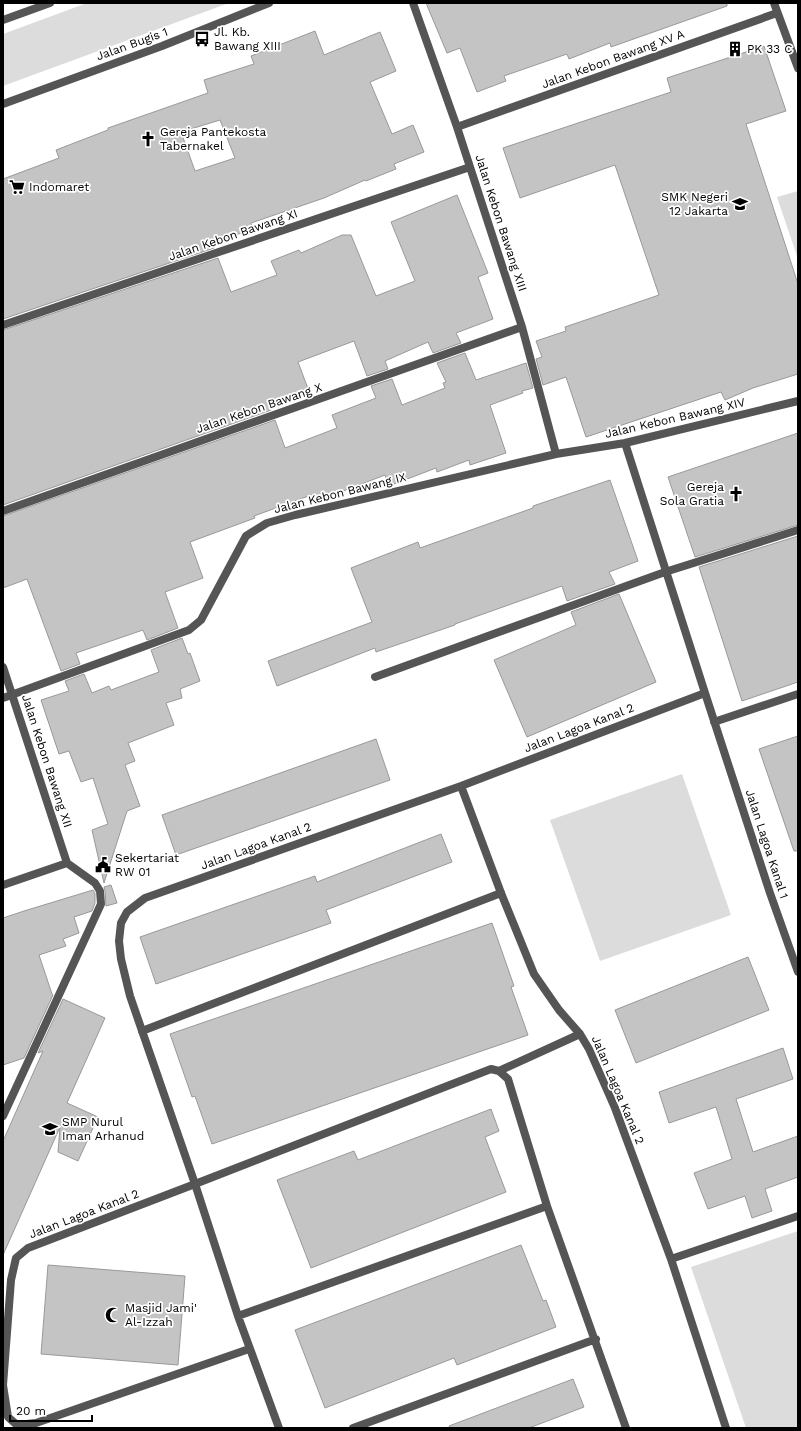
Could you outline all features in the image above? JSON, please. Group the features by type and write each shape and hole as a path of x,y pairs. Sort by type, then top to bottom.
{"street":[{"path":"3,20 50,3"},
{"name":"Jalan Bugis 1","path":"3,104 162,46 269,3"},
{"name":"Jalan Kebon Bawang XIII","path":"413,3 457,127 522,327 556,454"},
{"path":"774,3 798,68"},
{"name":"Jalan Kebon Bawang XV A","path":"457,127 777,13"},
{"path":"790,46 798,43"},
{"name":"Jalan Kebon Bawang XI","path":"3,325 470,167"},
{"name":"Jalan Kebon Bawang X","path":"3,511 522,327"},
{"name":"Jalan Kebon Bawang XIV","path":"556,454 625,443 798,401"},
{"name":"Jalan Lagoa Kanal 1","path":"625,443 704,693 770,893 798,972"},
{"name":"Jalan Kebon Bawang IX","path":"3,698 189,630 201,620 246,536 267,523 295,515 556,454"},
{"path":"375,677 665,572 798,530"},
{"name":"Jalan Kebon Bawang XII","path":"3,667 67,863"},
{"name":"Jalan Lagoa Kanal 2","path":"278,1428 249,1349 195,1184 130,996 119,941 121,923 127,912 145,898 461,786 704,693"},
{"path":"714,722 798,694"},
{"name":"Jalan Lagoa Kanal 2","path":"461,786 501,893 534,974 559,1010 580,1034 589,1049 615,1108 671,1259 726,1428"},
{"path":"3,885 67,863 95,884 100,891 101,904 3,1116"},
{"path":"142,1030 501,893"},
{"path":"499,1071 580,1034"},
{"path":"195,1184 491,1069 499,1071 508,1079 547,1206 596,1339 626,1428"},
{"name":"Jalan Lagoa Kanal 2","path":"195,1184 28,1248 16,1258 10,1280 3,1385 8,1417 17,1425 36,1423 249,1349"},
{"path":"238,1316 547,1206"},
{"path":"671,1259 798,1216"},
{"path":"353,1428 596,1339"}],"shaded area":[{"path":"87,3 229,3 3,86 3,34"},
{"path":"798,191 798,259 777,197"},
{"path":"682,774 731,915 600,961 550,820"},
{"path":"798,1231 798,1428 746,1428 691,1267"}],"building":[{"path":"426,3 727,3 727,6 611,47 610,43 569,59 567,54 504,76 506,81 477,92 460,48 447,53"},
{"path":"315,31 324,55 380,32 396,71 370,82 392,134 413,125 424,152 394,164 396,169 366,181 365,180 324,198 251,223 253,229 212,243 214,248 3,319 3,179 59,158 56,150 108,130 108,128 208,93 204,80 254,64 251,56","holes":["220,120 235,158 195,171 181,132"]},
{"path":"764,46 786,111 746,124 798,284 798,374 753,388 725,400 721,392 586,437 566,377 543,385 536,359 542,357 536,341 566,331 565,327 659,295 615,165 520,198 503,148 671,92 667,78"},
{"path":"457,195 488,273 478,277 493,319 456,333 461,343 433,353 428,342 385,361 388,369 367,376 354,341 298,362 310,394 271,408 271,410 3,505 3,330 218,258 231,292 277,275 271,261 299,250 301,253 342,235 351,235 376,296 415,281 391,222"},
{"path":"465,353 476,380 526,363 533,388 522,391 523,393 490,405 506,453 470,465 469,460 437,472 436,468 389,486 385,475 317,501 314,494 190,542 203,578 165,592 178,628 147,640 143,630 76,653 80,664 61,671 27,579 3,588 3,516 275,420 285,448 337,428 332,415 376,398 371,386 392,379 402,405 445,388 443,383 446,382 437,363"},
{"name":"Gereja Sola Gratia","path":"798,433 798,525 695,557 668,477"},
{"path":"610,480 638,561 609,572 615,584 567,601 562,586 376,652 375,648 277,686 268,661 372,622 351,568 418,542 420,548 533,508 533,506"},
{"path":"798,536 798,682 742,701 699,567"},
{"path":"619,594 656,682 527,737 494,660 576,625 571,612"},
{"path":"182,638 188,654 190,653 200,681 180,689 182,698 166,703 174,725 128,743 135,761 125,765 140,806 127,811 104,883 92,830 108,824 93,778 81,782 69,751 59,754 41,700 69,691 65,681 84,674 92,693 109,686 111,690 159,672 151,650"},
{"path":"798,736 798,851 794,851 759,749"},
{"path":"376,739 390,780 176,855 162,815"},
{"path":"441,834 452,862 326,910 331,923 156,984 140,937 315,876 317,882"},
{"path":"111,885 117,903 106,906 104,887"},
{"path":"93,890 95,893 95,903 92,911 74,917 79,933 63,939 66,946 39,955 53,995 24,1058 3,1065 3,918"},
{"path":"492,923 514,986 511,987 528,1035 212,1144 195,1096 192,1097 170,1034"},
{"path":"748,957 769,1010 636,1063 615,1010"},
{"name":"SMP Nurul Iman Arhanud","path":"63,999 105,1018 67,1103 98,1117 78,1161 58,1152 60,1127 3,1255 3,1141 43,1051 38,1053"},
{"path":"783,1048 793,1079 736,1099 753,1152 798,1136 798,1177 765,1189 772,1211 752,1218 745,1196 708,1209 694,1173 732,1159 716,1107 669,1123 659,1092"},
{"path":"491,1109 499,1131 485,1137 506,1192 311,1268 277,1180 354,1151 358,1160"},
{"path":"521,1245 543,1301 546,1300 556,1327 457,1365 454,1358 325,1408 295,1330"},
{"name":"Masjid Jami' Al-Izzah","path":"48,1265 185,1276 178,1365 41,1354"},
{"path":"573,1379 584,1407 529,1428 450,1428 449,1426"}],"place":[{"name":"Jl. Kb. Bawang XIII","path":"202,39"},
{"name":"PK 33 C","path":"735,49"},
{"name":"Gereja Pantekosta Tabernakel","path":"148,139"},
{"name":"Indomaret","path":"17,187"},
{"name":"SMK Negeri 12 Jakarta","path":"740,204"},
{"name":"Gereja Sola Gratia","path":"736,494"},
{"name":"Sekertariat RW 01","path":"103,865"},
{"name":"SMP Nurul Iman Arhanud","path":"50,1129"},
{"name":"Masjid Jami' Al-Izzah","path":"113,1315"}]}
